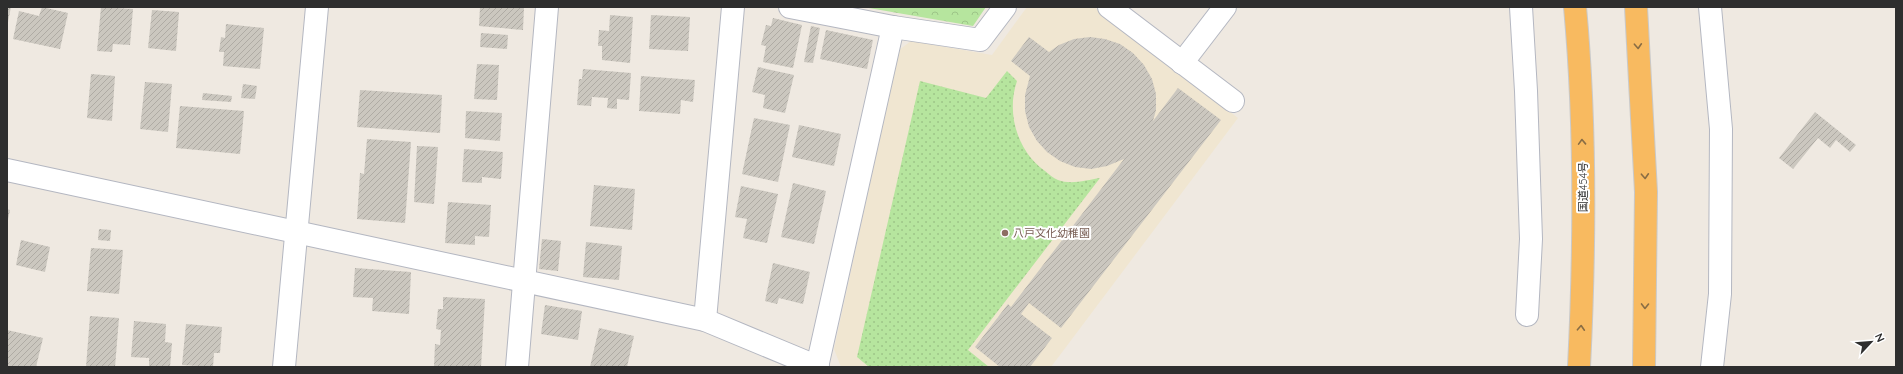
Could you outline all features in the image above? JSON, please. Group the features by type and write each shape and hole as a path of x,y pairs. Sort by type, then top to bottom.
{"highway":[{"name":"国道454号","path":"1574,7 1580,59 1583,183 1582,308 1579,367"},
{"path":"1636,7 1646,192 1644,367"}],"street":[{"path":"284,367 317,7"},
{"path":"516,367 547,7"},
{"path":"705,320 733,7"},
{"path":"790,7 893,27 980,40 1005,7"},
{"path":"1108,7 1232,101"},
{"path":"1182,63 1225,7"},
{"path":"1521,7 1526,91 1531,239 1527,315"},
{"path":"1710,7 1721,129 1720,294 1712,367"},
{"path":"7,170 705,320 818,367 893,27"}],"shaded area":[{"name":"八戸文化幼稚園","path":"1027,7 1094,7 1238,118 1051,367 841,367 834,349 899,50 911,41 992,55"}],"green space":[{"path":"863,7 986,7 973,26"},
{"path":"1007,71 1017,81 1013,106 1016,130 1027,153 1035,163 1058,180 1079,182 1100,178 968,350 989,367 869,367 857,357 920,81 986,98"}],"building":[{"path":"7,7 11,7 8,22 7,22"},
{"path":"42,7 68,13 60,49 13,39 19,11 39,16"},
{"path":"101,7 133,9 130,45 113,44 112,52 97,51"},
{"path":"480,7 524,7 523,30 479,26"},
{"path":"152,10 179,12 176,51 148,48"},
{"path":"610,15 633,17 630,63 602,60 602,46 598,46 599,30 609,31"},
{"path":"651,15 690,17 688,51 649,49"},
{"path":"773,18 802,25 793,68 763,62 766,46 761,45 766,25 771,26"},
{"path":"226,24 264,28 260,69 223,66 224,52 219,52 221,37 225,38"},
{"path":"811,26 820,28 813,63 804,62"},
{"path":"826,30 873,40 867,69 820,59"},
{"path":"481,33 508,35 507,49 480,47"},
{"path":"1029,37 1049,52 1059,45 1074,39 1090,37 1105,39 1120,44 1133,53 1144,65 1152,79 1156,94 1156,110 1153,121 1178,88 1221,120 1061,328 1029,303 1021,314 1052,338 1030,367 1000,367 975,347 1008,304 1011,307 1124,159 1107,166 1091,169 1075,167 1060,161 1047,152 1037,141 1029,127 1025,111 1025,95 1030,76 1011,61"},
{"path":"477,64 499,65 497,100 474,99"},
{"path":"758,67 794,75 785,113 763,108 765,95 752,92"},
{"path":"583,69 631,73 629,100 617,99 617,109 607,108 608,98 592,97 591,106 577,105 579,79 582,79"},
{"path":"91,74 115,76 112,121 87,118"},
{"path":"641,76 695,80 693,102 681,100 680,114 639,111"},
{"path":"145,82 172,84 168,132 140,129"},
{"path":"243,84 257,86 255,99 241,98"},
{"path":"360,90 442,95 440,133 357,127"},
{"path":"203,93 232,96 231,102 202,100"},
{"path":"180,106 244,111 240,154 176,148"},
{"path":"466,111 502,113 500,141 465,138"},
{"path":"1815,112 1856,145 1850,152 1836,140 1830,148 1818,138 1793,169 1779,158"},
{"path":"754,118 790,125 778,182 742,174"},
{"path":"799,125 841,134 834,166 792,157"},
{"path":"367,139 411,142 405,223 357,219 360,173 364,174"},
{"path":"417,146 438,147 434,204 414,202"},
{"path":"464,149 503,152 501,179 482,177 482,183 462,182"},
{"path":"793,183 826,191 814,244 781,237"},
{"path":"594,185 635,189 632,230 590,226"},
{"path":"741,186 778,194 767,243 743,238 747,219 735,217"},
{"path":"448,202 491,205 489,237 475,236 475,245 445,243"},
{"path":"7,209 10,210 8,220 7,220"},
{"path":"99,229 111,230 110,241 98,240"},
{"path":"542,239 561,241 558,271 539,269"},
{"path":"21,240 50,247 45,272 16,265"},
{"path":"586,242 622,246 619,280 583,277"},
{"path":"91,248 123,250 119,294 87,291"},
{"path":"773,263 810,272 803,304 779,298 777,304 765,301"},
{"path":"355,268 411,272 409,314 372,311 373,298 353,297"},
{"path":"443,297 485,299 481,367 434,367 435,344 440,345 441,330 436,329 438,309 443,309"},
{"path":"545,305 582,311 578,340 541,334"},
{"path":"90,316 119,318 115,367 86,367"},
{"path":"134,321 166,324 165,342 172,343 170,367 149,367 149,358 131,357"},
{"path":"186,324 222,327 220,353 214,353 213,367 182,365"},
{"path":"599,328 634,336 627,367 590,367"},
{"path":"7,330 43,338 36,367 7,366"}],"place":[{"name":"八戸文化幼稚園","path":"1005,233"}]}
